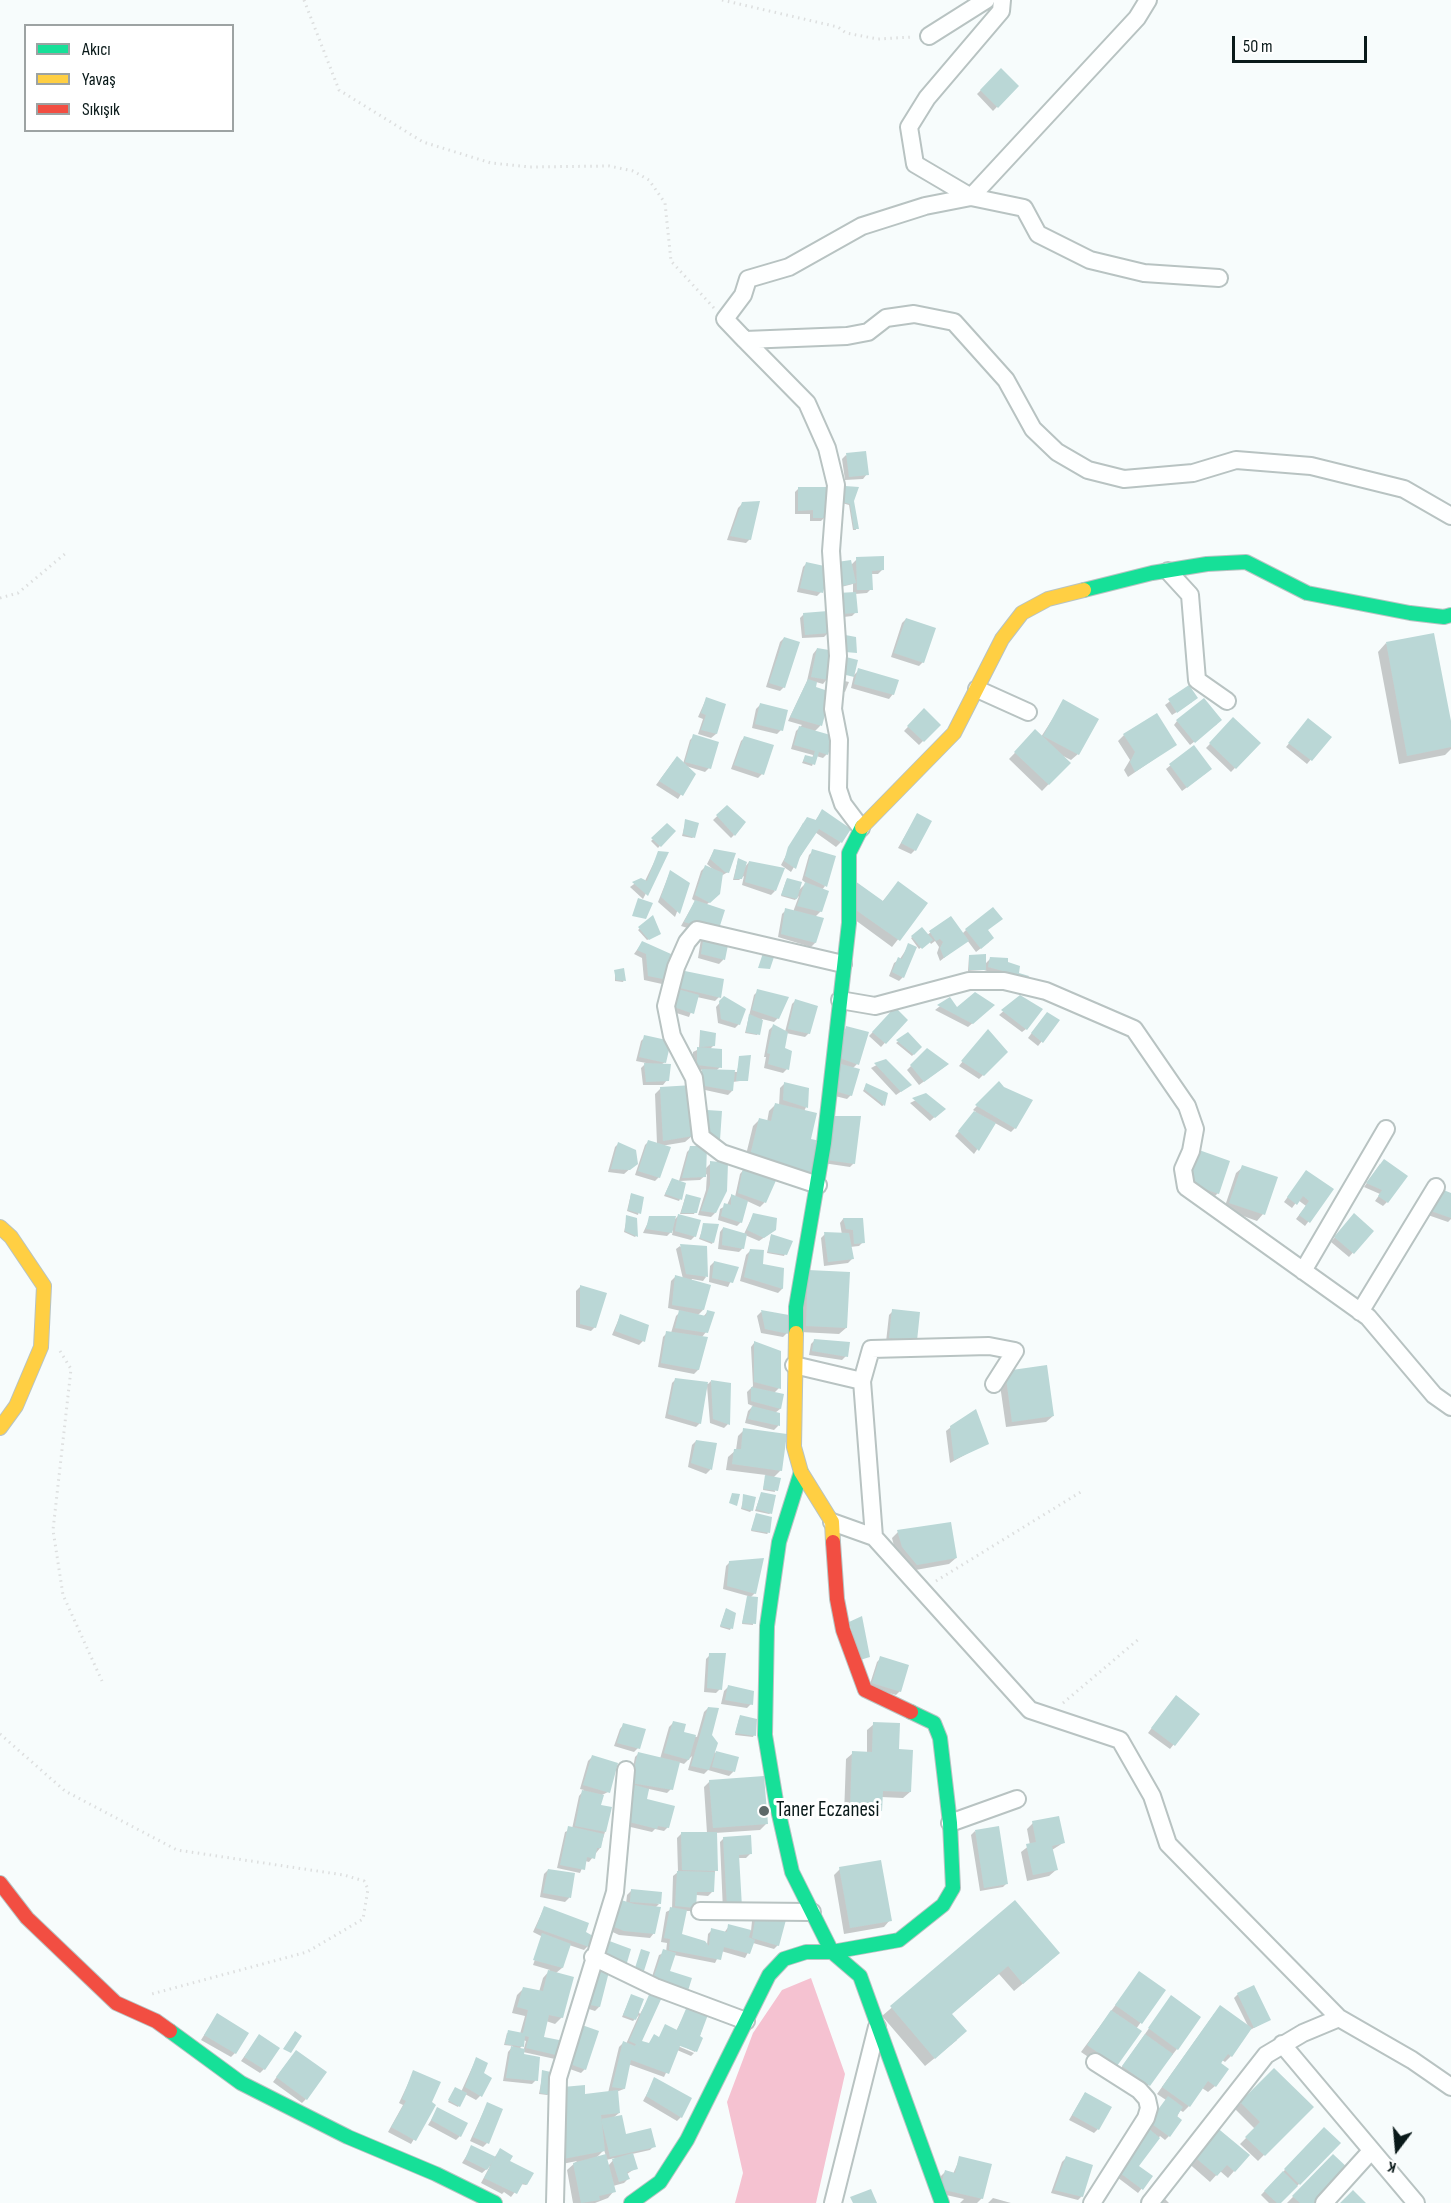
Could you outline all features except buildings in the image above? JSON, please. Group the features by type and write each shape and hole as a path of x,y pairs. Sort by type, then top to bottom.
{"street":[{"path":"928,36 986,0"},
{"path":"1002,0 1001,12 927,98 909,127 915,164 970,197 1023,207 1038,234 1090,260 1144,273 1219,278"},
{"path":"861,828 843,804 838,789 838,740 833,709 838,656 831,551 836,485 830,457 807,403 725,319 744,295 748,279 789,267 862,226 925,206 970,197 1137,18 1148,0"},
{"path":"745,340 848,336 868,332 886,318 914,314 954,322 1006,380 1033,429 1057,452 1088,470 1124,479 1193,473 1236,460 1311,466 1404,489 1451,516"},
{"path":"631,2203 660,2182 687,2140 769,1975 784,1959 806,1952 832,1952 899,1940 943,1905 953,1888 950,1823 940,1738 934,1723 865,1690 843,1630 837,1599 831,1522 801,1472 794,1447 796,1307 818,1185 840,1000 849,923 849,854 861,828 954,733 1002,639 1022,613 1048,599 1168,571 1207,564 1246,562 1307,593 1410,613 1444,617 1451,615"},
{"path":"1168,571 1190,595 1197,680 1227,701"},
{"path":"977,689 1028,712"},
{"path":"818,1185 722,1153 701,1137 694,1077 672,1036 666,1006 675,967 687,942 697,930 843,964"},
{"path":"840,1000 875,1005 969,981 1004,981 1046,991 1134,1029 1186,1106 1195,1129 1191,1150 1183,1169 1186,1187 1360,1312 1434,1395 1451,1407"},
{"path":"1304,1271 1386,1129"},
{"path":"1360,1312 1436,1187"},
{"path":"0,1227 11,1238 44,1286 41,1347 16,1406 0,1428"},
{"path":"874,1537 862,1381 871,1349 989,1346 1015,1351 994,1384"},
{"path":"794,1365 862,1381"},
{"path":"801,1472 779,1542 767,1626 765,1735 792,1872 832,1952 860,1976 942,2203"},
{"path":"831,1522 874,1537 1030,1710 1120,1740 1152,1796 1168,1844 1339,2018 1412,2060 1451,2087"},
{"path":"555,2203 558,2078 593,1957 615,1892 626,1770"},
{"path":"950,1823 1017,1799"},
{"path":"0,1882 27,1918 116,2003 156,2021 241,2083 348,2137 436,2174 495,2203"},
{"path":"700,1911 812,1912"},
{"path":"593,1957 655,1987 746,2021"},
{"path":"1150,2203 1266,2055 1282,2044 1339,2018"},
{"path":"833,2203 877,2027"},
{"path":"1282,2044 1416,2203"},
{"path":"1092,2203 1146,2118 1149,2108 1147,2099 1139,2090 1095,2062"},
{"path":"1324,2203 1371,2151"}],"path":[{"path":"304,0 339,90 423,142 491,163 530,167 609,166 633,171 650,180 664,203 671,261 725,319"},
{"path":"722,0 838,27 846,33 878,39 928,36"},
{"path":"0,597 18,593 66,553"},
{"path":"60,1350 71,1369 53,1530 63,1596 102,1681"},
{"path":"922,1590 1084,1490"},
{"path":"1048,1716 1140,1638"},
{"path":"0,1734 65,1791 177,1850 344,1875 364,1881 368,1889 363,1920 307,1952 147,1995"}],"shaded area":[{"path":"811,1978 845,2074 816,2203 735,2203 743,2173 727,2102 753,2033 782,1990"}],"traffic: fast":[{"path":"1084,590 1152,573 1207,564 1246,562 1307,593 1410,613 1444,617 1451,615"},
{"path":"796,1333 796,1307 824,1143 849,923 849,853 862,827"},
{"path":"801,1472 779,1542 767,1626 765,1735 776,1801 792,1872 832,1952 860,1976 942,2203"},
{"path":"631,2203 660,2182 687,2140 769,1975 784,1959 806,1952 832,1952 899,1940 943,1905 953,1888 950,1823 940,1738 934,1723 911,1712"},
{"path":"170,2031 241,2083 348,2137 436,2174 495,2203"}],"traffic: slow":[{"path":"862,827 954,733 1002,639 1022,613 1048,599 1084,590"},
{"path":"0,1227 11,1237 44,1286 41,1347 16,1406 0,1428"},
{"path":"796,1333 794,1447 801,1472 832,1522 833,1542"}],"traffic: jam":[{"path":"833,1542 837,1599 843,1630 865,1690 911,1712"},
{"path":"0,1883 27,1918 116,2003 156,2021 170,2031"}],"place":[{"name":"Taner Eczanesi","path":"764,1811"}]}
